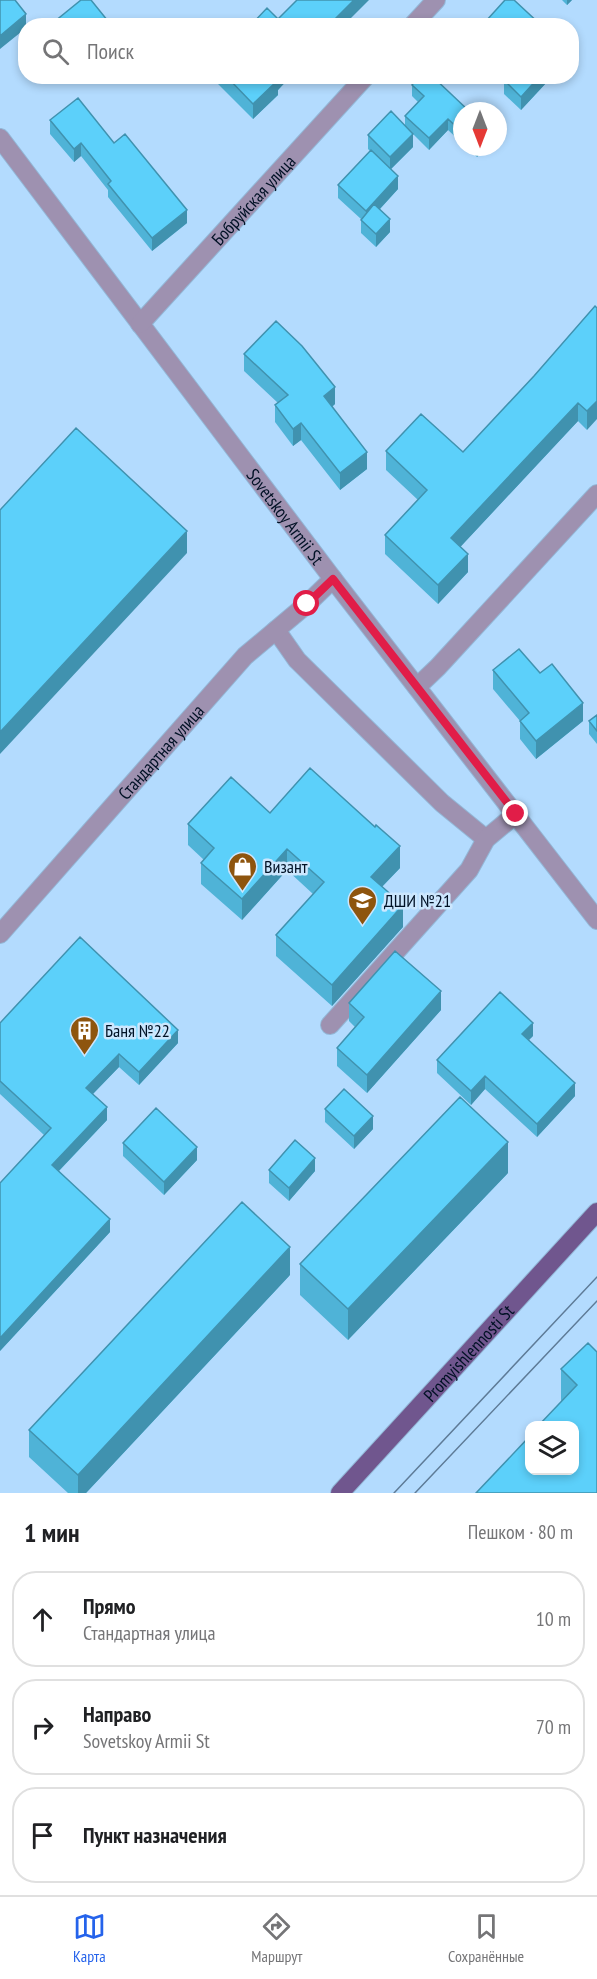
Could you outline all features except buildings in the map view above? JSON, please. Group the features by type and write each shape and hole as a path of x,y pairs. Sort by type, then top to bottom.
{"main road":[{"name":"Promyishlennosti St","path":"340,1493 597,1212"}],"street":[{"path":"419,18 436,0"},
{"name":"Бобруйская улица","path":"141,324 359,84"},
{"name":"Sovetskoy Armii St","path":"0,138 333,579 597,920"},
{"path":"417,687 597,494"},
{"name":"Стандартная улица","path":"0,934 245,656 333,579"},
{"path":"276,630 297,660 442,803 486,839"},
{"path":"330,1025 469,870 486,839 516,814"}],"tram line":[{"path":"394,1493 597,1277"},
{"path":"415,1493 597,1301"}],"place":[{"name":"Визант","path":"243,892"},
{"name":"ДШИ №21","path":"363,926"},
{"name":"Баня №22","path":"84,1056"}],"route":[{"path":"307,604 333,579 516,814"}]}
